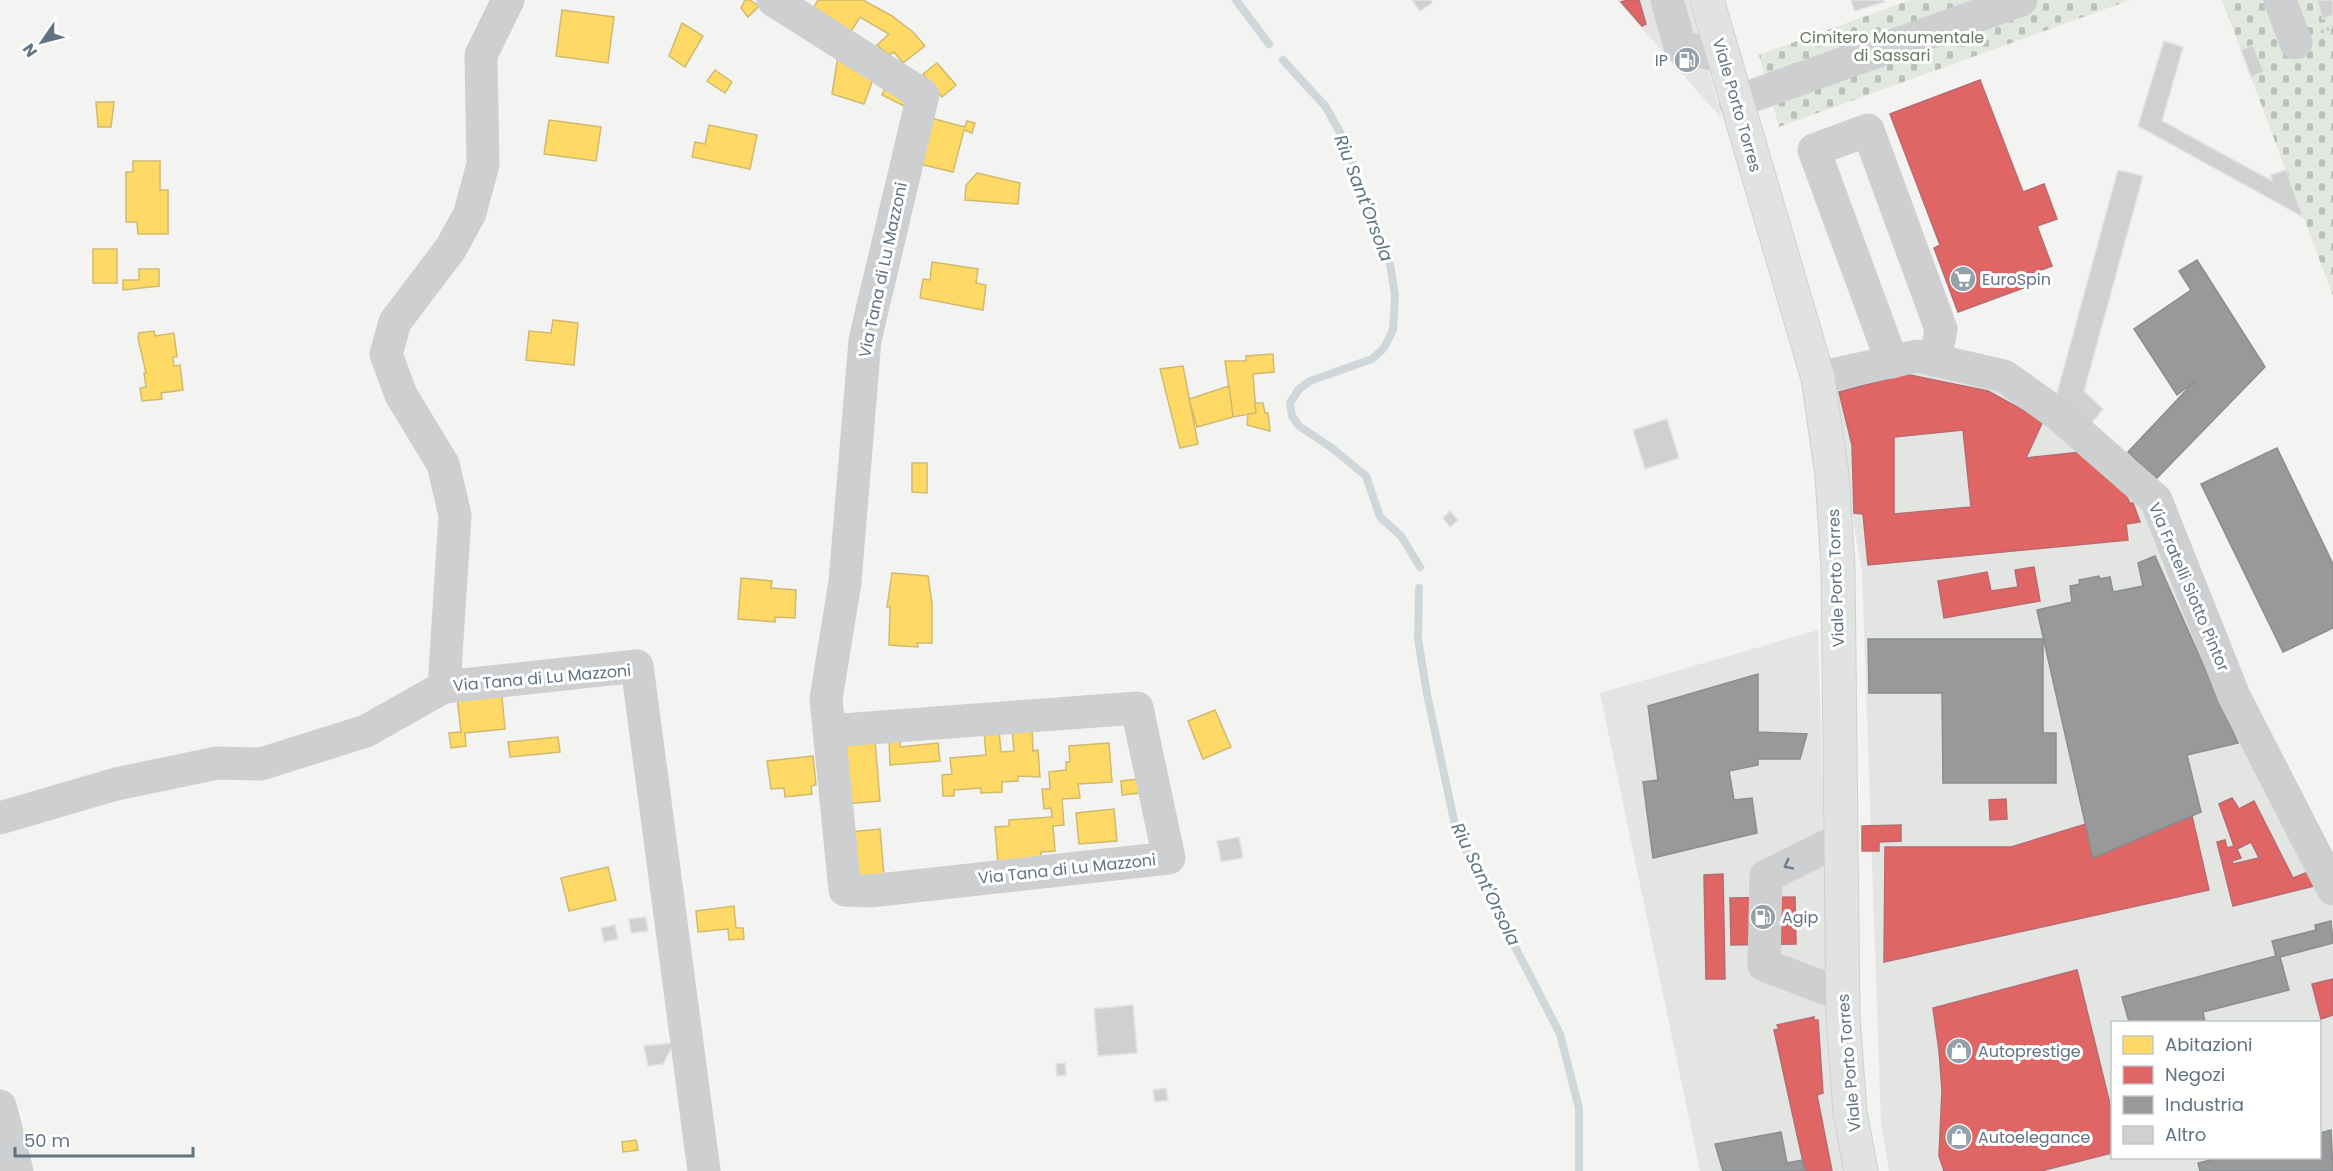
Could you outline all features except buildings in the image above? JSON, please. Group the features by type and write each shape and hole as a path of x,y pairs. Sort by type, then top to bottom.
{"main road":[{"name":"Viale Porto Torres","path":"1707,0 1735,102 1818,378 1832,476 1838,567 1842,995 1850,1112 1861,1171"}],"street":[{"name":"Via Tana di Lu Mazzoni","path":"444,687 455,515 443,464 400,395 386,354 395,322 450,248 470,213 483,164 481,55 508,0"},
{"name":"Via Tana di Lu Mazzoni","path":"773,0 923,95 865,340 845,582 826,699 829,731 845,890 870,891 1169,858 1137,708 829,731"},
{"path":"1667,0 1680,47 1722,56"},
{"path":"1735,102 2021,0"},
{"path":"2280,0 2296,43"},
{"path":"1892,362 1814,150 1868,130 1941,329 1935,360"},
{"name":"Via Fratelli Siotto Pintor","path":"1818,378 1917,356 2004,376 2059,415 2156,500 2234,696 2333,889"},
{"name":"Via Tana di Lu Mazzoni","path":"0,818 116,784 217,763 261,764 366,731 444,687 637,666 704,1171"},
{"path":"1840,839 1766,876 1764,965 1842,995"},
{"path":"0,1106 17,1171"}],"shaded area":[{"name":"IP","path":"1617,0 1689,0 1722,119"},
{"path":"1918,366 2002,387 2143,502 2333,902 2333,1171 1889,1171 1881,1123 1862,572 1829,385"},
{"path":"1818,630 1828,969 1853,1171 1700,1171 1600,693"}],"green space":[{"name":"Cimitero Monumentale di Sassari","path":"1910,0 2130,0 1779,127 1759,55"},
{"path":"2222,0 2333,0 2333,296"}],"waterway":[{"name":"Riu Sant'Orsola","path":"1236,0 1269,44"},
{"name":"Riu Sant'Orsola","path":"1283,60 1326,107 1342,136 1390,264 1395,296 1393,330 1384,348 1372,359 1310,381 1299,389 1290,403 1292,416 1299,426 1332,448 1366,476 1380,517 1401,536 1420,567"},
{"name":"Riu Sant'Orsola","path":"1419,588 1418,639 1427,694 1455,825 1470,859 1560,1034 1579,1108 1579,1171"}],"place":[{"name":"IP","path":"1687,60"},
{"name":"EuroSpin","path":"1963,279"},
{"name":"Agip","path":"1763,917"},
{"name":"Autoprestige","path":"1959,1051"},
{"name":"Autoelegance","path":"1959,1137"}]}
